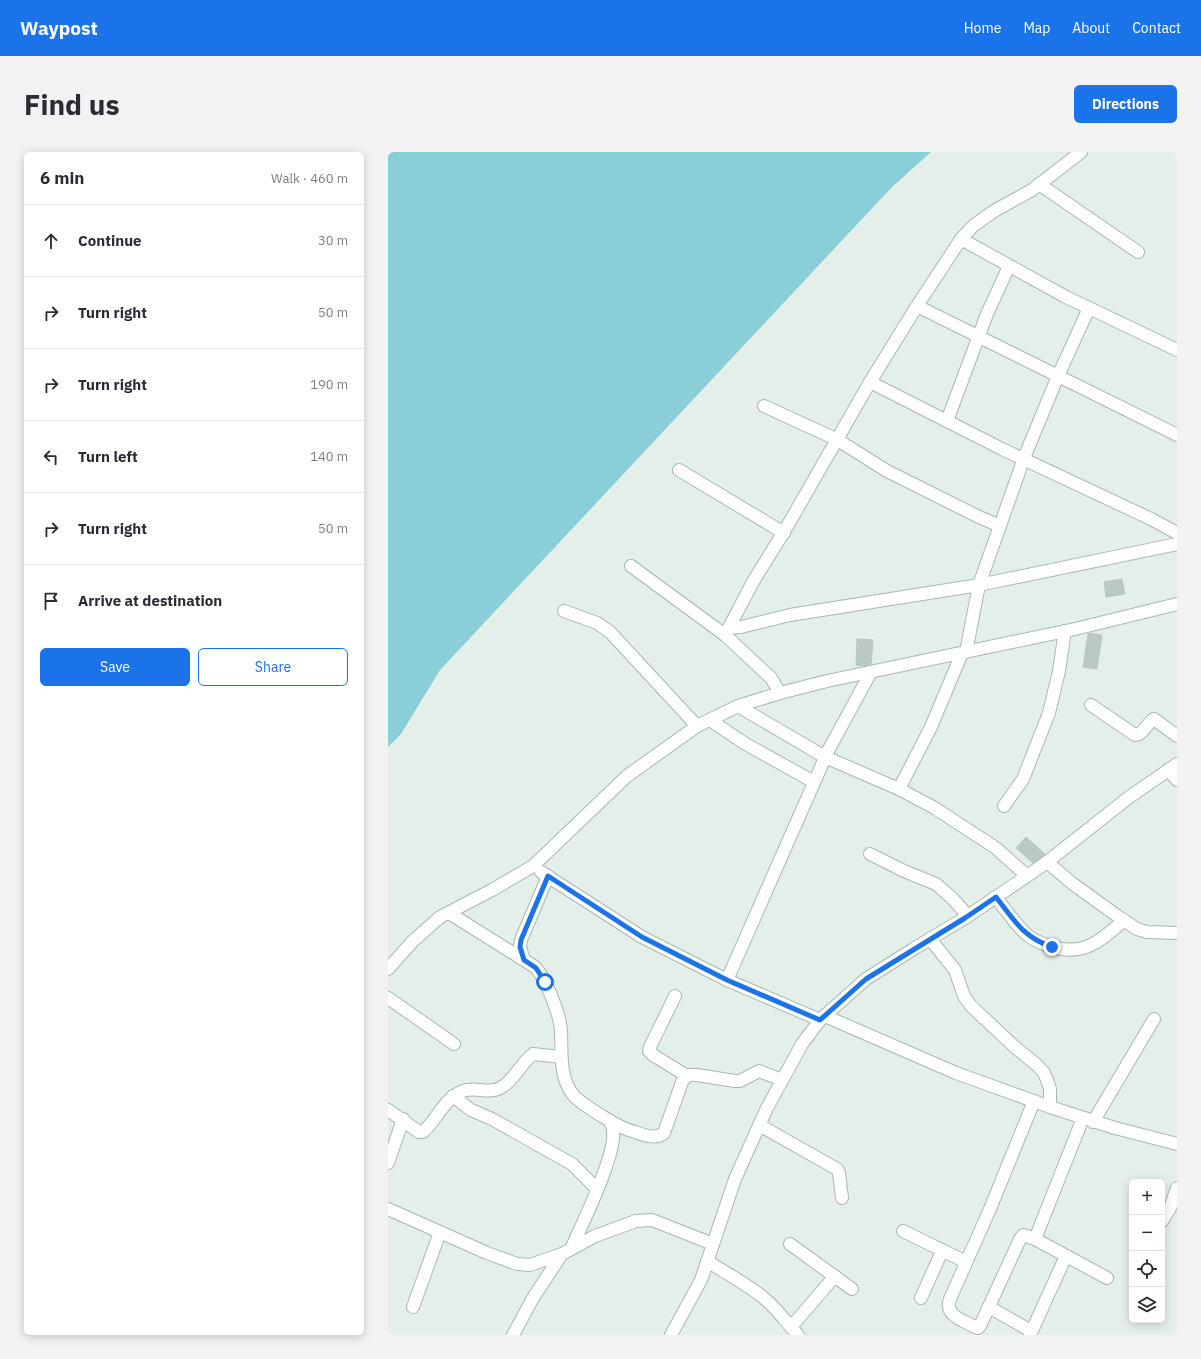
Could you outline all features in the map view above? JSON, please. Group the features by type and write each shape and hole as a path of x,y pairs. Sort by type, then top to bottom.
{"street":[{"path":"727,631 754,580 784,533 870,382 961,239 973,226 994,211 1040,184 1081,152"},
{"path":"1040,184 1138,252"},
{"path":"961,239 1066,297 1177,350"},
{"path":"947,421 979,337 986,314 1010,266"},
{"path":"917,306 1177,435"},
{"path":"899,789 931,727 964,653 979,585 1024,458 1058,376 1089,308"},
{"path":"870,382 1002,449 1024,458 1177,533"},
{"path":"764,406 836,440 888,471 1000,526"},
{"path":"680,470 784,533"},
{"path":"727,631 790,615 979,585 1177,544"},
{"path":"631,566 727,631 771,678 780,693"},
{"path":"388,969 412,942 440,917 492,890 533,866 627,776 697,726 738,706 780,693 1065,631 1177,604"},
{"path":"564,611 597,623 610,632 697,726"},
{"path":"1004,806 1023,779 1049,713 1059,671 1065,631"},
{"path":"727,980 825,758 871,672"},
{"path":"1091,705 1135,735 1140,734 1154,719 1177,736"},
{"path":"738,706 825,758 899,789 933,807 996,848 1027,876"},
{"path":"710,720 744,743 814,782"},
{"path":"671,1335 701,1280 735,1179 767,1108 802,1044 822,1018 866,979 930,938 968,916 1027,876 1128,798 1172,767 1177,780"},
{"path":"870,854 904,871 936,884 952,898 968,916"},
{"path":"1047,862 1073,884 1123,921 1137,929 1147,932 1177,933"},
{"path":"533,866 642,937 727,980 956,1073 1088,1120 1177,1144"},
{"path":"524,960 520,947 521,940 548,876"},
{"path":"996,897 1024,932 1032,939 1052,947 1066,950 1080,950 1092,945 1123,921"},
{"path":"449,913 536,968 556,1005 561,1029 561,1057 564,1075 571,1093 610,1121 628,1130 650,1136 660,1136 666,1128 682,1082 687,1076 692,1074 740,1081 759,1071 782,1080"},
{"path":"930,938 954,970 964,996 971,1006 1044,1073 1050,1089 1050,1107"},
{"path":"675,996 649,1051 687,1076"},
{"path":"388,998 454,1044"},
{"path":"1035,1239 1088,1120 1154,1019"},
{"path":"388,1110 403,1119 419,1132 423,1132 444,1104 453,1096 468,1090 498,1090 509,1081 534,1054 561,1057"},
{"path":"453,1096 471,1110 492,1119 572,1164 597,1189"},
{"path":"1034,1101 990,1209 948,1303 949,1311 953,1315 978,1328 982,1324 1021,1236 1025,1235 1107,1278"},
{"path":"388,1163 403,1119"},
{"path":"513,1335 533,1298 567,1252 597,1189 611,1154 614,1130 610,1121"},
{"path":"759,1125 837,1169 839,1173 842,1198"},
{"path":"1165,1216 1170,1208 1177,1188"},
{"path":"388,1209 487,1253 517,1264 530,1265 567,1252 595,1236 636,1221 652,1220 713,1244"},
{"path":"903,1231 966,1262"},
{"path":"413,1307 440,1232"},
{"path":"790,1244 852,1288"},
{"path":"921,1298 942,1251"},
{"path":"989,1307 1031,1333 1066,1256"},
{"path":"707,1261 765,1299 795,1331 835,1276"}],"water":[{"path":"388,152 931,152 892,187 440,670 401,734 388,747"}],"building":[{"path":"1122,579 1125,594 1106,597 1104,582"},
{"path":"1088,634 1102,635 1097,669 1083,667"},
{"path":"857,639 873,640 871,664 864,666 856,665"},
{"path":"1026,837 1045,854 1033,863 1016,848"}],"route":[{"path":"545,982 536,968 524,960 520,947 523,932 548,876 642,937 727,980 820,1020 866,979 965,918 996,897 1024,932 1032,939 1052,947"}]}
